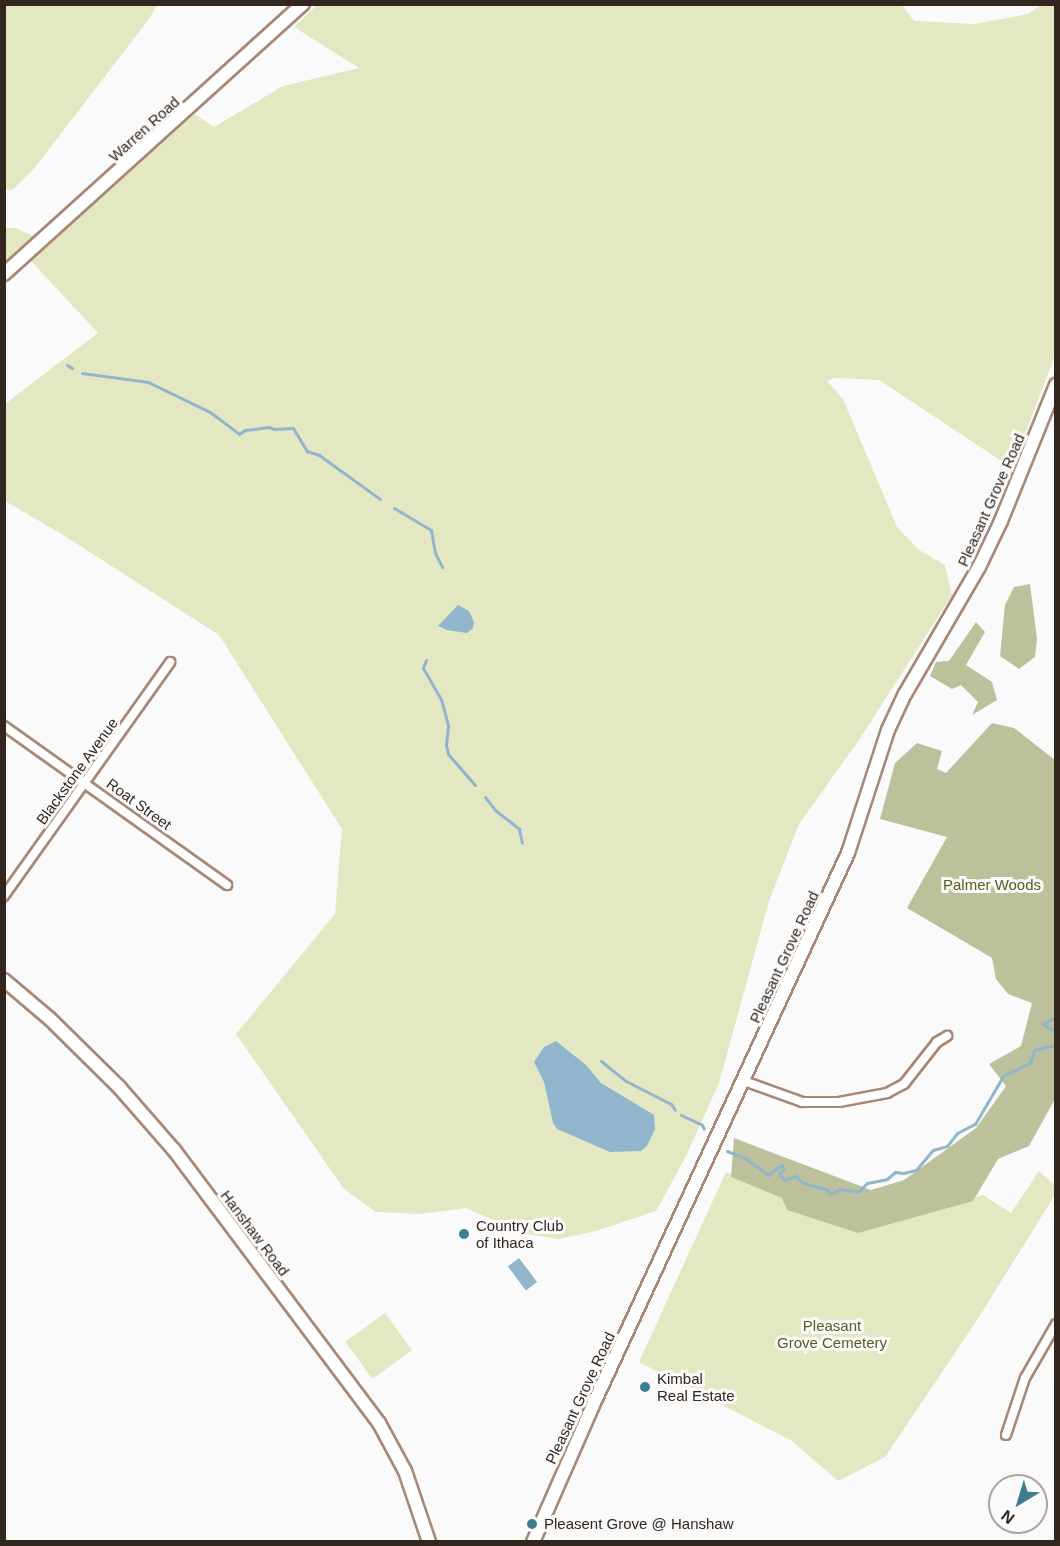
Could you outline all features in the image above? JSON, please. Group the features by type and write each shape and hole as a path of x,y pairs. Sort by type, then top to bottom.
{"street":[{"name":"Warren Road","path":"4,274 303,4"},
{"name":"Pleasant Grove Road","path":"533,1542 593,1405 848,853 888,730 904,694 979,567 1001,521 1056,385"},
{"name":"Blackstone Avenue","path":"4,896 170,662"},
{"name":"Roat Street","path":"4,726 227,885"},
{"name":"Hanshaw Road","path":"4,980 50,1019 144,1114 363,1401 405,1471 429,1542"},
{"path":"744,1081 802,1102 839,1102 877,1095 904,1084 930,1050 947,1036"},
{"path":"1006,1435 1025,1378 1056,1324"}],"green space":[{"path":"901,4 914,21 975,24 1028,14 1041,5 1055,5 1055,355 1027,429 1006,464 879,380 835,378 827,381 843,399 897,527 919,550 945,565 952,595 859,740 799,824 769,901 719,1083 686,1156 656,1211 596,1231 559,1239 521,1233 466,1208 421,1214 376,1212 344,1189 236,1034 335,914 342,829 219,635 60,533 5,501 5,404 98,333 31,261 195,114 214,127 283,86 359,68 294,27 317,5"},
{"path":"4,5 157,5 149,19 33,170 11,191 4,188"},
{"path":"5,228 16,228 33,236 5,262"},
{"path":"1030,584 1037,639 1035,657 1019,669 1000,656 1005,605 1014,587"},
{"path":"976,622 985,632 966,665 992,682 997,700 972,715 978,702 961,685 952,689 930,676 936,662 949,661"},
{"name":"Palmer Woods","path":"992,723 1014,728 1055,760 1055,1099 1029,1146 998,1159 973,1201 858,1233 787,1210 782,1198 731,1177 734,1138 871,1190 904,1180 976,1128 1006,1086 989,1064 1021,1046 1032,1003 1008,994 996,979 992,958 907,908 947,837 880,819 895,763 917,743 942,751 937,769 946,773"},
{"name":"Pleasant Grove Cemetery","path":"1039,1171 1055,1185 1055,1195 977,1320 885,1457 838,1481 792,1441 639,1362 726,1172 807,1208 924,1209 983,1195 1011,1213"},
{"path":"385,1313 412,1350 372,1379 345,1342"}],"water":[{"path":"458,605 469,611 474,622 473,628 467,633 438,626"},
{"path":"556,1041 586,1065 601,1083 654,1115 655,1129 647,1146 641,1151 610,1152 557,1129 553,1123 544,1082 534,1062 544,1047"},
{"path":"519,1258 537,1282 526,1290 508,1266"}],"waterway":[{"path":"67,365 72,368"},
{"path":"82,373 148,382 210,412 239,434 245,430 269,427 293,428 307,451 319,455 380,499"},
{"path":"394,508 431,530 435,553 442,567"},
{"path":"426,660 423,668 441,699 448,726 446,745 448,754 475,785"},
{"path":"485,797 495,810 519,829 522,843"},
{"path":"1056,1017 1043,1024 1056,1032"},
{"path":"727,1151 745,1158 768,1175 782,1165 784,1169 779,1174 785,1180 795,1176 803,1183 826,1189 831,1194 840,1189 858,1192 867,1183 887,1179 895,1172 916,1170 933,1150 947,1146 957,1133 975,1124 1003,1076 1030,1063 1034,1050 1056,1045"},
{"path":"601,1061 626,1081 671,1104 675,1110"},
{"path":"681,1115 702,1125 704,1129"}],"place":[{"name":"Country Club of Ithaca","path":"464,1234"},
{"name":"Kimbal Real Estate","path":"645,1387"},
{"name":"Pleasent Grove @ Hanshaw","path":"532,1524"}]}
